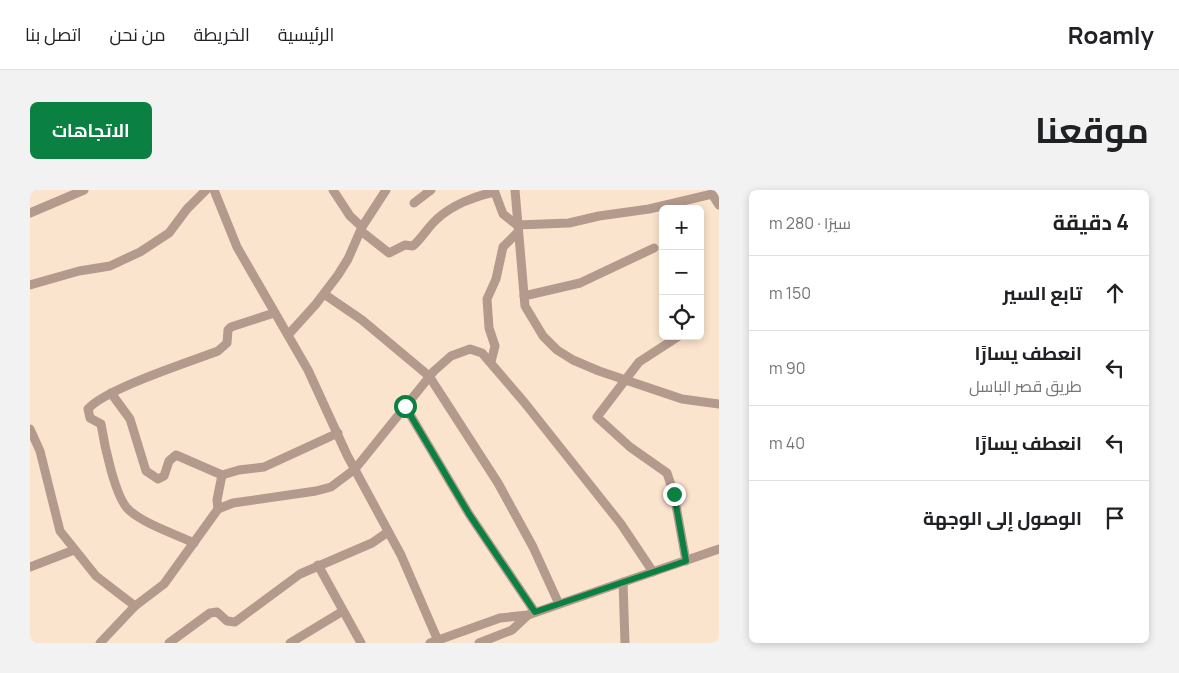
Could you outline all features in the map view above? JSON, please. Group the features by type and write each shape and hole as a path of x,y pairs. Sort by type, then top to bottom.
{"street":[{"path":"30,213 84,190"},
{"path":"30,285 79,271 110,266 140,252 169,233 187,209 206,190"},
{"path":"214,190 237,247 308,370 355,470 401,555 435,642 506,616 532,614 719,550"},
{"path":"333,190 350,216 385,251 391,252 405,245 413,245 437,219 447,212 471,199 494,191 503,214 517,229"},
{"path":"288,335 324,294 348,260 362,229 386,190"},
{"path":"414,203 431,190"},
{"path":"515,190 525,306 535,325 557,350 573,360 682,399 700,404 719,404"},
{"path":"491,362 495,346 489,328 486,299 496,279 503,247 517,229 569,223 599,216 649,209 712,194 719,205"},
{"path":"524,296 580,283 654,248"},
{"path":"324,294 362,320 430,376 498,483 534,547 559,604"},
{"path":"194,543 128,510 116,486 107,458 101,424 90,418 88,411 94,403 111,393 218,351 227,343 228,330 231,327 274,313"},
{"path":"672,340 649,354 624,379 600,410 598,418 630,447 667,473 674,494 686,561"},
{"path":"218,509 234,504 324,490 355,470 430,376 451,356 470,349 482,353 491,362 621,524 654,572"},
{"path":"111,393 130,419 142,461 146,470 153,477 162,478 169,461 176,455 222,475 264,466 338,433"},
{"path":"405,406 469,514 532,614"},
{"path":"30,429 40,451 60,531 96,576 135,606"},
{"path":"100,643 135,606 164,584 194,543 218,509 222,475"},
{"path":"169,643 210,612 217,612 227,621 235,622 300,574 372,543 388,532"},
{"path":"30,567 74,550"},
{"path":"318,565 361,643"},
{"path":"623,582 625,643"},
{"path":"290,643 343,611"},
{"path":"479,643 512,630 532,614"}],"route":[{"path":"405,406 469,514 508,568 535,612 686,561 674,494"}]}
